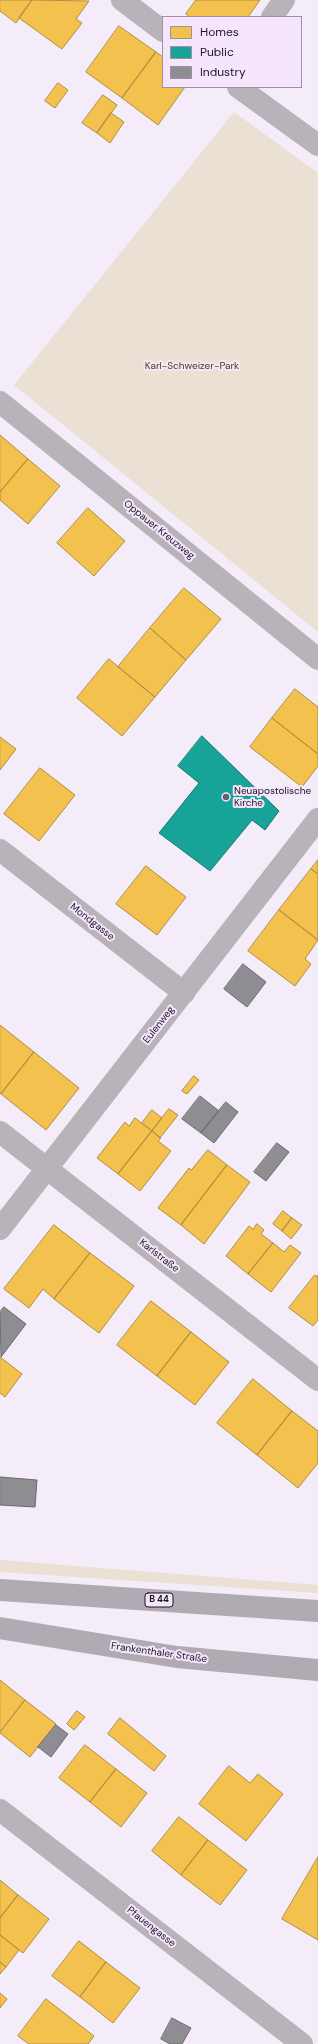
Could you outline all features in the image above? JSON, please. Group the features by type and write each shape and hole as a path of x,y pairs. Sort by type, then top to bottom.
{"main road":[{"name":"B 44","path":"0,1590 318,1611"},
{"name":"Frankenthaler Straße","path":"0,1628 177,1657 318,1670"}],"street":[{"path":"122,0 162,30"},
{"path":"273,16 284,0"},
{"path":"239,88 318,145"},
{"name":"Oppauer Kreuzweg","path":"0,402 318,659"},
{"name":"Eulenweg","path":"0,1229 318,819"},
{"name":"Mondgasse","path":"0,850 184,993"},
{"name":"Karlstraße","path":"0,1132 318,1380"},
{"name":"Pfauengasse","path":"0,1810 302,2044"}],"green space":[{"name":"Karl-Schweizer-Park","path":"234,112 318,173 318,632 14,385"},
{"path":"0,1560 318,1585 318,1593 0,1572"}],"building: Homes":[{"path":"0,0 32,0 16,23 0,11"},
{"path":"32,0 89,1 76,19 82,23 62,49 19,18"},
{"path":"196,0 260,0 249,16 189,16 186,14"},
{"path":"119,26 156,52 122,98 86,72"},
{"path":"156,52 162,56 162,88 184,88 158,125 122,98"},
{"path":"58,83 68,90 55,108 45,101"},
{"path":"103,95 117,105 97,133 82,123"},
{"path":"111,113 124,122 110,143 97,133"},
{"path":"0,435 28,459 0,492"},
{"path":"28,459 60,486 28,524 0,500 0,492"},
{"path":"88,508 125,541 94,576 57,543"},
{"path":"184,588 221,619 186,660 150,628"},
{"path":"150,628 186,660 155,697 118,667"},
{"path":"109,659 155,697 122,736 77,698"},
{"path":"295,689 318,707 318,754 272,718"},
{"path":"272,718 318,754 318,766 302,787 250,747"},
{"path":"0,737 16,749 0,770"},
{"path":"40,768 75,795 39,841 4,814"},
{"path":"318,860 318,874 311,869"},
{"path":"146,866 186,897 157,935 116,904"},
{"path":"311,869 318,874 318,940 279,910"},
{"path":"279,910 318,940 305,959 311,964 295,986 248,951"},
{"path":"0,1025 34,1052 1,1094 0,1093"},
{"path":"34,1052 79,1088 46,1130 1,1094"},
{"path":"194,1076 199,1080 187,1094 182,1091"},
{"path":"169,1109 178,1115 160,1138 152,1131"},
{"path":"152,1110 162,1118 152,1131 142,1123"},
{"path":"135,1118 152,1131 118,1174 97,1158 125,1122 129,1126"},
{"path":"152,1131 161,1138 158,1141 171,1151 140,1191 118,1174"},
{"path":"208,1150 227,1165 181,1225 158,1208 189,1168 191,1170"},
{"path":"227,1165 250,1182 204,1244 181,1225"},
{"path":"283,1211 292,1218 282,1231 273,1224"},
{"path":"292,1218 302,1225 291,1239 282,1231"},
{"path":"257,1224 264,1230 261,1234 273,1243 248,1274 226,1256 249,1226 253,1229"},
{"path":"54,1225 90,1253 54,1299 43,1289 29,1308 4,1289"},
{"path":"273,1243 284,1252 290,1245 301,1253 271,1292 248,1274"},
{"path":"90,1253 134,1286 99,1333 54,1299"},
{"path":"315,1275 317,1277 318,1275 318,1320 313,1326 289,1308"},
{"path":"151,1301 191,1332 157,1376 117,1345"},
{"path":"191,1332 229,1362 195,1405 157,1376"},
{"path":"0,1357 22,1374 5,1397 0,1393"},
{"path":"253,1379 292,1411 257,1455 217,1423"},
{"path":"292,1411 318,1431 318,1463 298,1488 257,1455"},
{"path":"0,1680 25,1700 0,1732"},
{"path":"25,1700 56,1724 30,1757 0,1733"},
{"path":"77,1711 85,1717 74,1730 67,1724"},
{"path":"120,1718 166,1756 154,1771 108,1734"},
{"path":"85,1745 116,1769 90,1802 59,1778"},
{"path":"229,1766 250,1783 258,1774 283,1794 246,1841 199,1804"},
{"path":"116,1769 147,1793 121,1827 90,1802"},
{"path":"179,1817 208,1840 181,1875 152,1851"},
{"path":"208,1840 247,1870 220,1905 181,1875"},
{"path":"318,1857 318,1940 282,1919"},
{"path":"0,1880 18,1895 0,1918"},
{"path":"18,1895 49,1919 23,1953 0,1935 0,1918"},
{"path":"0,1935 19,1950 6,1967 0,1962"},
{"path":"79,1941 106,1962 80,1997 52,1976"},
{"path":"0,1962 6,1967 0,1974"},
{"path":"106,1962 140,1988 113,2023 80,1997"},
{"path":"0,1993 7,1999 0,2008"},
{"path":"46,1999 94,2036 88,2044 29,2044 18,2036"}],"building: Public":[{"name":"Neuapostolische Kirche","path":"202,736 279,811 265,830 252,820 210,871 159,833 199,783 178,766"}],"building: Industry":[{"path":"243,964 266,982 247,1007 224,989"},
{"path":"200,1096 219,1111 201,1133 182,1119"},
{"path":"226,1102 238,1112 214,1143 201,1133"},
{"path":"277,1143 289,1152 266,1181 254,1172"},
{"path":"4,1307 26,1324 1,1357 0,1312"},
{"path":"0,1477 37,1480 35,1507 0,1505"},
{"path":"56,1725 68,1734 51,1757 38,1747"},
{"path":"172,2018 191,2028 182,2044 170,2044 161,2039"}],"place":[{"name":"Neuapostolische Kirche","path":"226,797"}]}
